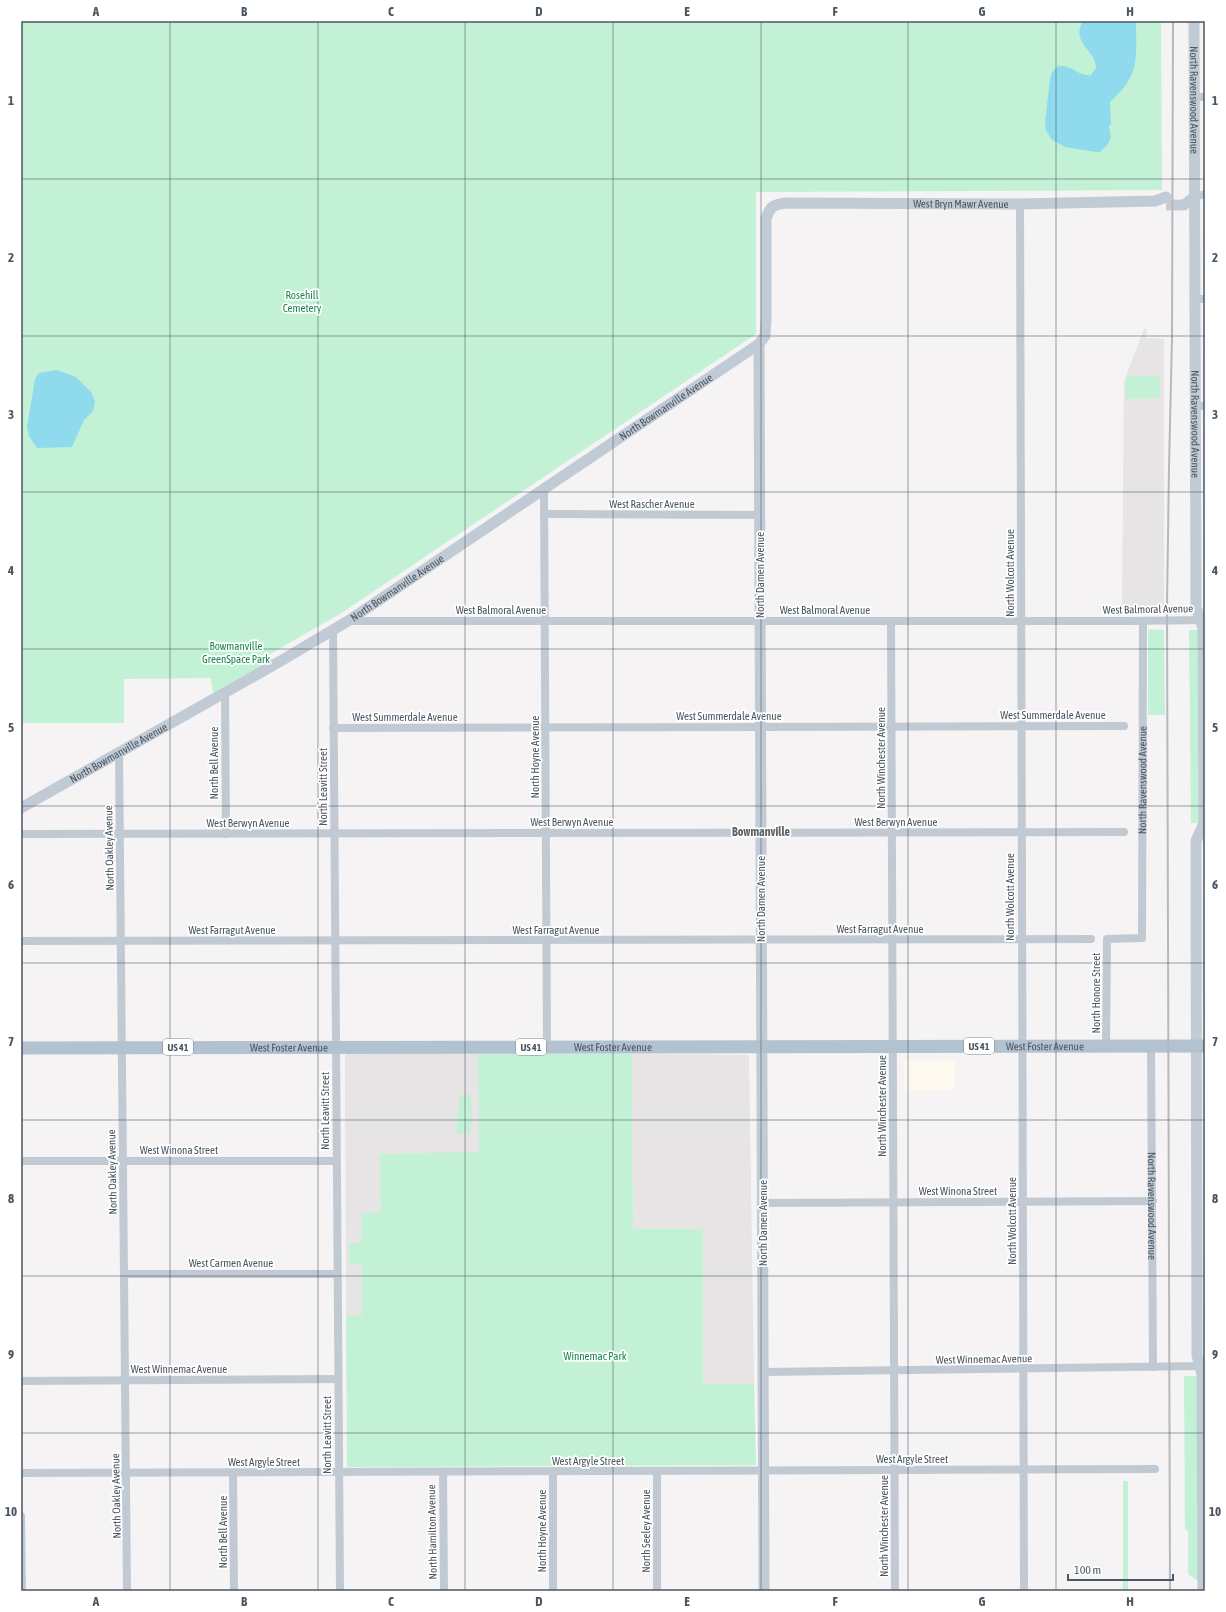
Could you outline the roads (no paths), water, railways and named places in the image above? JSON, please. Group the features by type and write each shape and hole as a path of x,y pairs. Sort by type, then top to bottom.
{"main road":[{"name":"West Foster Avenue","path":"21,1048 1201,1046"}],"street":[{"name":"North Ravenswood Avenue","path":"1194,21 1199,97 1200,196 1200,512 1196,607 1203,620 1204,726 1204,823 1203,832 1196,841 1200,939 1201,1046 1201,1259 1197,1355 1202,1366 1203,1591"},
{"path":"1179,201 1184,205 1200,196"},
{"name":"West Bryn Mawr Avenue","path":"769,210 776,204 785,203 1020,204 1166,201"},
{"name":"North Wolcott Avenue","path":"1020,204 1024,1591"},
{"name":"North Damen Avenue","path":"764,1591 759,344 765,336 766,219 769,210"},
{"name":"North Bowmanville Avenue","path":"21,808 348,621 759,344"},
{"name":"North Hoyne Avenue","path":"544,490 547,1047"},
{"name":"West Rascher Avenue","path":"544,514 760,515"},
{"name":"West Balmoral Avenue","path":"348,621 1203,620"},
{"name":"North Winchester Avenue","path":"891,621 895,1591"},
{"name":"North Ravenswood Avenue","path":"1107,939 1142,938 1143,621"},
{"name":"North Leavitt Street","path":"333,630 340,1591"},
{"name":"North Bell Avenue","path":"225,692 226,834"},
{"name":"West Summerdale Avenue","path":"334,728 1124,726"},
{"name":"North Oakley Avenue","path":"119,753 128,1591"},
{"name":"West Berwyn Avenue","path":"21,834 1124,832"},
{"name":"West Farragut Avenue","path":"21,941 335,942 1091,939"},
{"name":"North Honore Street","path":"1106,1046 1107,939"},
{"name":"North Ravenswood Avenue","path":"1152,1046 1153,1367"},
{"name":"West Winona Street","path":"21,1161 336,1161"},
{"name":"West Winona Street","path":"763,1203 1152,1201"},
{"name":"West Carmen Avenue","path":"124,1274 337,1274"},
{"name":"West Winnemac Avenue","path":"764,1372 1202,1366"},
{"name":"West Winnemac Avenue","path":"21,1381 338,1379"},
{"name":"West Argyle Street","path":"21,1473 656,1472 1155,1469"},
{"name":"North Hamilton Avenue","path":"443,1472 444,1591"},
{"name":"North Hoyne Avenue","path":"553,1472 553,1591"},
{"name":"North Seeley Avenue","path":"656,1472 657,1591"},
{"name":"North Bell Avenue","path":"233,1473 234,1591"},
{"path":"21,1516 22,1591"}],"water":[{"path":"1083,21 1135,21 1136,23 1135,62 1131,76 1125,86 1110,102 1111,124 1109,126 1111,137 1108,144 1100,152 1065,147 1051,139 1046,130 1045,122 1052,72 1058,66 1063,66 1083,74 1091,75 1096,68 1092,56 1081,41 1080,29"},
{"path":"57,370 76,377 91,392 95,402 93,411 84,420 72,447 37,448 29,436 27,427 35,379 39,373"}],"tunnel":[{"path":"1166,205 1179,205"}],"railway":[{"path":"1170,1591 1167,607 1172,338 1173,21"}],"district":[{"name":"Bowmanville","path":"761,832"}],"park label":[{"name":"Rosehill Cemetery","path":"302,301"},
{"name":"Bowmanville GreenSpace Park","path":"236,652"},
{"name":"Winnemac Park","path":"595,1356"}]}
